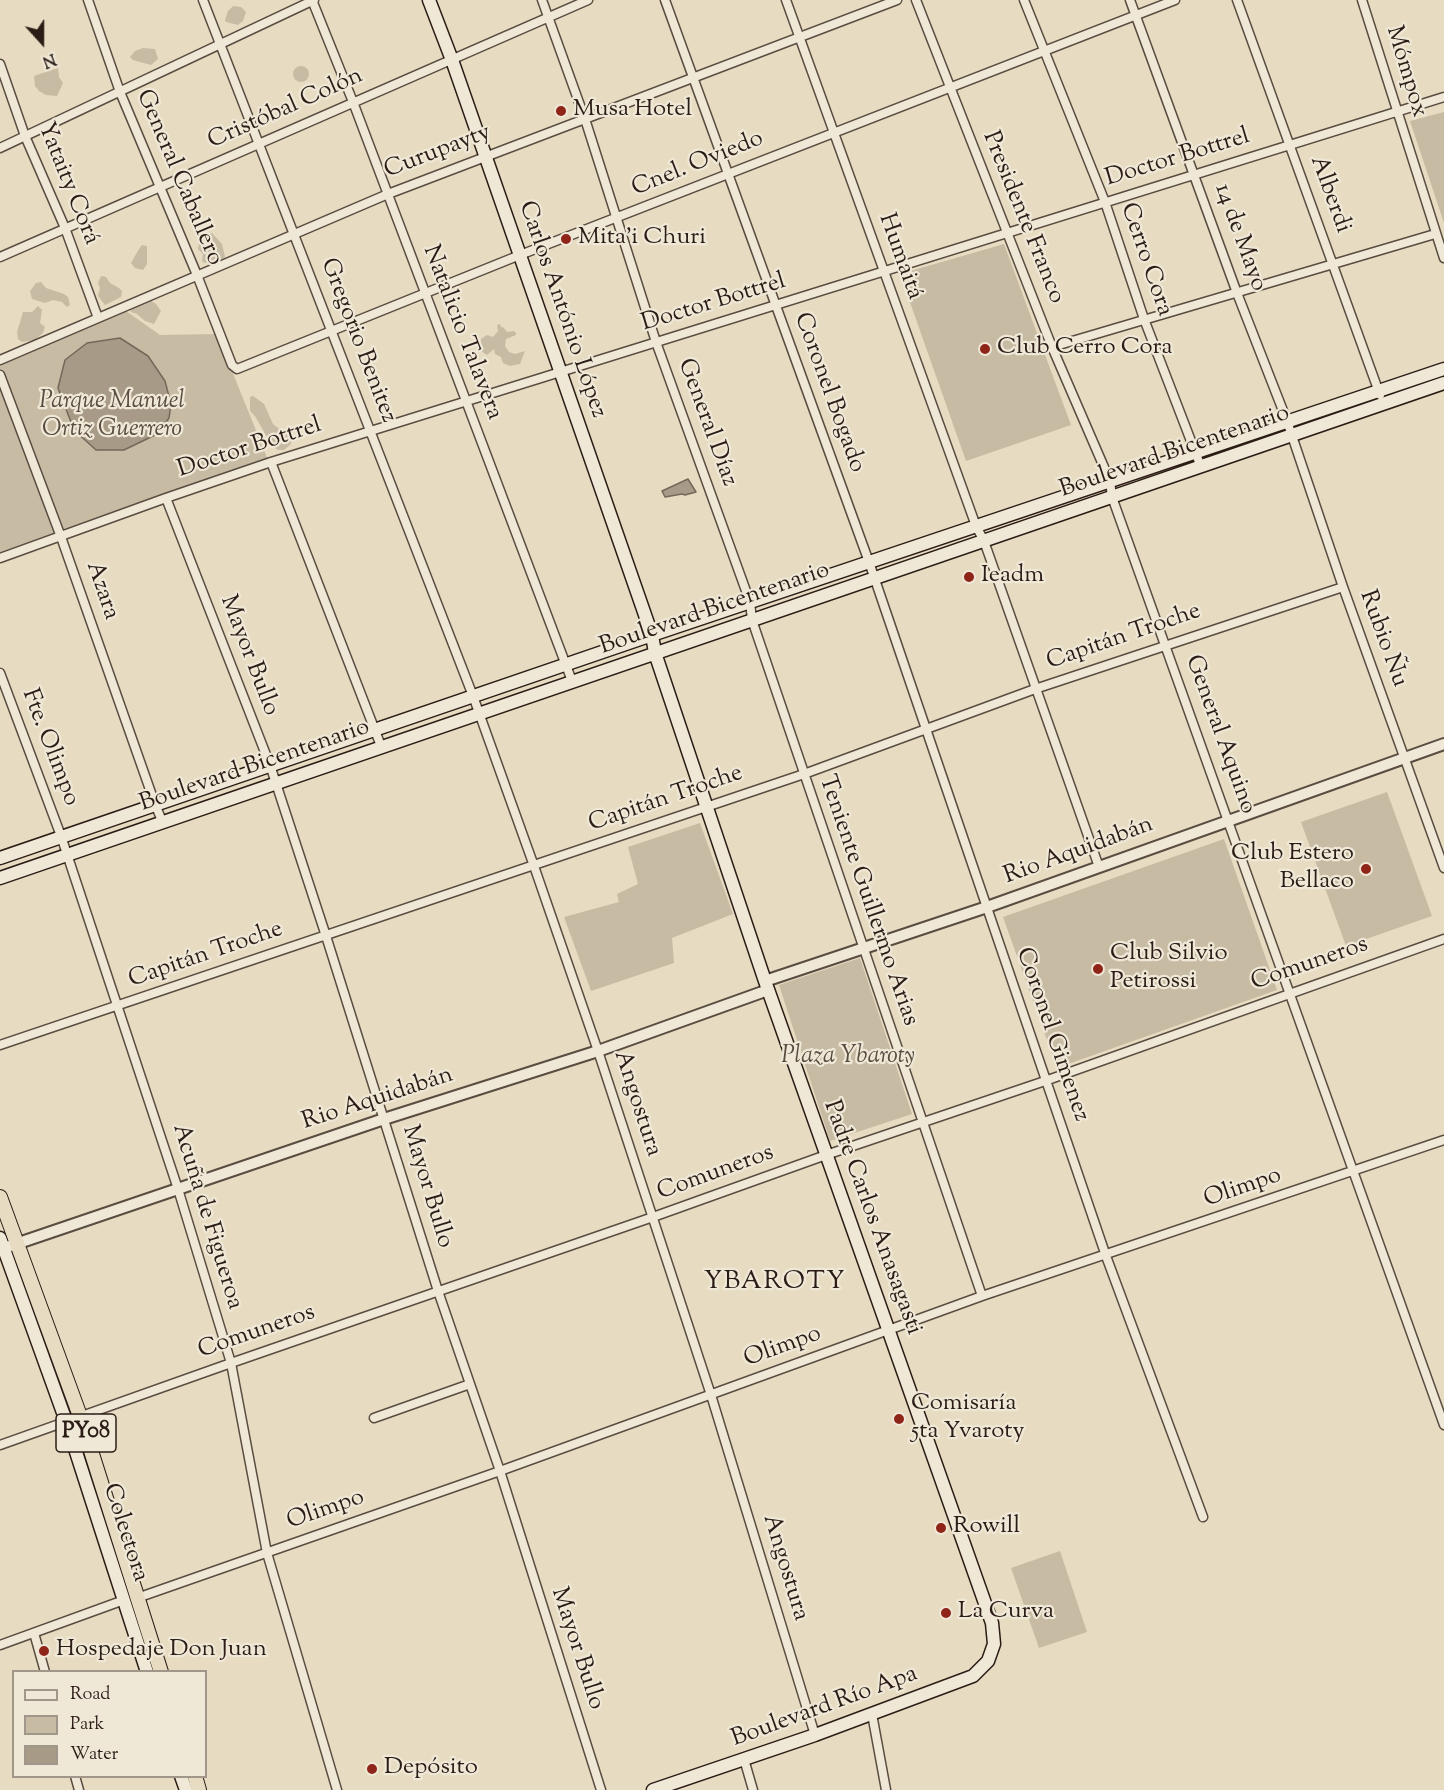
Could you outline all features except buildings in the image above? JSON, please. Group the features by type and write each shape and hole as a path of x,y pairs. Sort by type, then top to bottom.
{"highway":[{"name":"PY08","path":"0,1197 5,1245 80,1416 131,1599 161,1670"}],"main road":[{"name":"Carlos António López","path":"429,0 452,60 652,635"},
{"name":"Boulevard Bicentenario","path":"0,858 374,729 1444,369"},
{"name":"Boulevard Bicentenario","path":"0,878 1444,383"},
{"name":"Padre Carlos Anasagasti","path":"652,635 655,653 767,986 992,1623 994,1644"},
{"name":"Colectora","path":"5,1245 131,1599 147,1670"},
{"name":"Boulevard Río Apa","path":"653,1790 665,1788 814,1735 973,1676 988,1660 994,1644"}],"street":[{"name":"General Caballero","path":"88,0 120,92 232,365 237,369"},
{"name":"Gregorio Benitez","path":"203,0 473,696"},
{"path":"0,148 220,46 313,0"},
{"name":"Natalicio Talavera","path":"313,0 572,681"},
{"name":"General Díaz","path":"542,0 585,119 656,342 750,602 752,620"},
{"name":"Cristóbal Colón","path":"0,257 588,0"},
{"name":"Coronel Bogado","path":"665,0 869,562"},
{"name":"Humaitá","path":"786,0 883,272 976,526 984,541 1099,867"},
{"name":"Curupayty","path":"0,360 294,233 485,155 897,0"},
{"name":"Presidente Franco","path":"916,0 1052,347 1110,481"},
{"name":"Cerro Cora","path":"1024,0 1105,202 1144,320 1201,466"},
{"name":"14 de Mayo","path":"1130,0 1287,422"},
{"name":"Cnel. Oviedo","path":"237,369 520,255 1175,0"},
{"name":"Alberdi","path":"1237,0 1383,404"},
{"name":"Mómpox","path":"1362,0 1444,258"},
{"name":"Yataity Corá","path":"0,64 98,318"},
{"name":"Doctor Bottrel","path":"0,558 271,462 1444,97"},
{"path":"1052,347 1435,234"},
{"name":"Azara","path":"0,375 61,537 154,804 162,821"},
{"name":"Rubio Ñu","path":"1287,422 1444,868"},
{"path":"271,462 381,746"},
{"name":"General Aquino","path":"1110,481 1112,496 1444,1425"},
{"name":"Mayor Bullo","path":"166,498 270,765 438,1292 500,1471 601,1790"},
{"name":"Coronel Gimenez","path":"869,562 1106,1256 1203,1517"},
{"name":"Capitán Troche","path":"0,1045 804,774 1035,689 1343,586"},
{"name":"Teniente Guillermo Arias","path":"752,620 982,1296"},
{"name":"Fte. Olimpo","path":"0,673 61,836"},
{"name":"Angostura","path":"473,696 598,1051 653,1217 711,1395 814,1735"},
{"name":"Rio Aquidabán","path":"5,1245 384,1119 598,1051 863,949 1444,744"},
{"name":"Acuña de Figueroa","path":"61,836 178,1189 231,1362 267,1552 338,1790"},
{"name":"Comuneros","path":"0,1445 231,1362 1046,1081 1444,939"},
{"name":"Olimpo","path":"0,1645 500,1471 982,1296 1444,1140"},
{"path":"374,1418 470,1384"},
{"path":"34,1632 45,1670"},
{"path":"872,1714 886,1790"},
{"path":"744,1759 753,1790"}],"green space":[{"path":"233,6 241,7 246,12 243,21 238,25 225,20 228,11"},
{"path":"143,48 155,49 158,59 151,65 130,57 135,51"},
{"path":"298,66 304,66 309,74 307,80 298,82 293,77 293,71"},
{"path":"58,68 59,77 63,83 57,96 46,95 39,91 35,86 34,76"},
{"path":"1444,112 1444,223 1410,121"},
{"path":"212,233 222,244 225,257 217,262 205,263 202,261 203,254 198,249 199,244 200,241 204,242 205,235"},
{"name":"Club Cerro Cora","path":"1004,244 1071,425 966,461 900,274"},
{"path":"142,245 147,246 147,264 143,270 135,268 131,263"},
{"path":"101,276 106,277 110,283 122,291 121,297 105,305 98,296 100,288 98,283"},
{"path":"41,282 46,288 68,297 70,305 67,307 62,302 53,300 45,303 32,299 30,291 36,283"},
{"path":"150,300 161,311 154,324 145,321 130,309"},
{"path":"38,306 42,310 40,323 45,327 43,333 35,340 22,342 18,339 17,332 23,312 32,312"},
{"name":"Parque Manuel Ortiz Guerrero","path":"126,311 160,335 217,334 268,460 0,555 0,364"},
{"path":"500,324 507,332 516,333 506,339 505,346 509,352 515,354 525,351 520,364 510,366 503,363 501,357 495,354 494,349 487,355 481,351 479,346 481,339 487,335 493,337 498,331 497,325"},
{"path":"253,396 264,404 273,424 293,438 284,450 278,450 272,446 250,411 250,397"},
{"name":"Club Estero Bellaco","path":"1387,792 1432,916 1346,946 1301,822"},
{"path":"700,823 733,914 672,938 674,963 591,991 564,917 619,902 617,894 638,884 628,847"},
{"path":"1224,839 1277,990 1057,1068 1003,917"},
{"name":"Plaza Ybaroty","path":"860,958 912,1114 830,1141 779,985"},
{"path":"1060,1551 1087,1632 1039,1648 1011,1568"}],"water":[{"path":"120,338 148,356 165,381 171,404 169,418 157,434 124,450 96,450 74,430 58,388 65,360 87,343"},
{"path":"688,479 696,492 665,497 662,491"}],"place":[{"name":"Musa Hotel","path":"561,111"},
{"name":"Mita'i Churi","path":"566,239"},
{"name":"Club Cerro Cora","path":"985,349"},
{"name":"Ieadm","path":"969,577"},
{"name":"Club Estero Bellaco","path":"1366,869"},
{"name":"Club Silvio Petirossi","path":"1098,969"},
{"name":"Comisaría 5ta Yvaroty","path":"899,1419"},
{"name":"Rowill","path":"941,1528"},
{"name":"La Curva","path":"946,1613"},
{"name":"Hospedaje Don Juan","path":"44,1651"},
{"name":"Depósito","path":"372,1769"}],"district":[{"name":"YBAROTY","path":"775,1284"}]}
